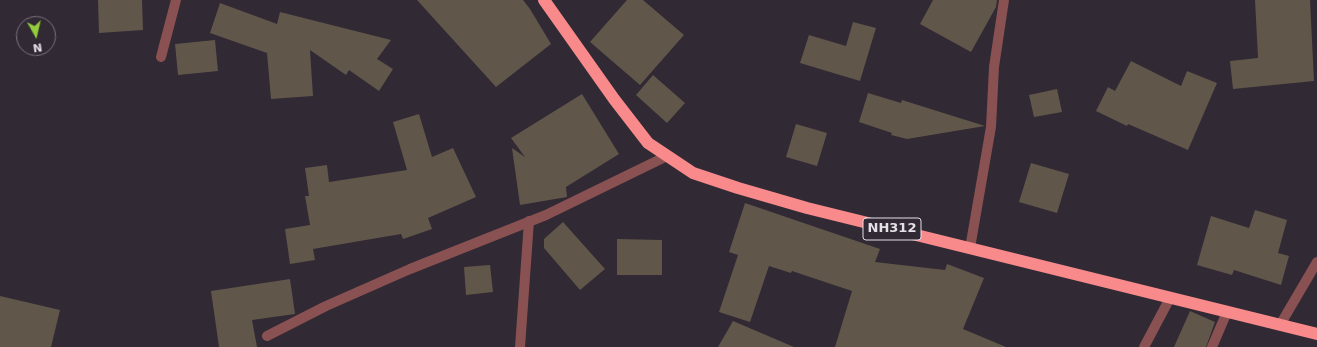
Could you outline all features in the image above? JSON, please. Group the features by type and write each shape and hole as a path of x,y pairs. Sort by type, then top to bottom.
{"highway":[{"name":"NH312","path":"544,0 614,100 648,143 693,173 807,208 1317,334"}],"street":[{"path":"161,57 176,0"},
{"path":"970,248 991,126 994,67 1004,0"},
{"path":"267,336 326,306 403,272 546,215 667,156"},
{"path":"520,347 529,221"},
{"path":"1280,325 1317,262"},
{"path":"1144,347 1170,298"},
{"path":"1212,347 1228,312"}],"building":[{"path":"98,0 142,0 143,30 99,33"},
{"path":"417,0 523,0 551,44 496,87"},
{"path":"627,0 643,0 684,35 640,85 590,42"},
{"path":"933,0 997,0 996,7 971,52 920,24"},
{"path":"1255,0 1310,0 1314,81 1233,89 1230,61 1258,58"},
{"path":"220,3 277,24 280,12 391,40 377,59 393,69 379,91 349,70 346,75 310,50 313,96 271,99 267,53 210,33"},
{"path":"853,22 876,28 860,81 800,63 809,35 846,46"},
{"path":"215,40 218,71 178,75 175,44"},
{"path":"1131,61 1181,86 1187,71 1217,83 1188,150 1128,124 1127,126 1096,111 1108,87 1115,91"},
{"path":"653,75 685,103 667,123 636,95"},
{"path":"1057,89 1062,112 1034,117 1029,95"},
{"path":"868,93 901,103 902,100 985,126 907,139 891,135 892,133 859,122"},
{"path":"582,94 619,154 566,187 567,197 520,205 512,148 525,157 511,138"},
{"path":"419,114 432,157 453,148 476,197 428,218 432,229 403,239 401,234 313,249 315,260 290,264 285,229 310,225 305,196 309,196 305,168 327,165 329,182 407,170 393,122"},
{"path":"796,124 827,133 817,166 786,157"},
{"path":"1031,163 1069,174 1057,213 1019,202"},
{"path":"745,203 880,249 875,262 945,270 947,264 984,278 963,329 1006,347 835,347 852,291 792,271 791,273 769,266 750,322 719,312 738,255 729,252"},
{"path":"1255,210 1287,220 1278,253 1289,256 1281,285 1234,270 1232,275 1197,265 1211,216 1249,228"},
{"path":"563,222 605,269 580,290 544,248 544,239"},
{"path":"617,239 662,240 662,275 617,275"},
{"path":"490,265 493,292 466,295 464,267"},
{"path":"290,279 295,314 252,320 257,347 219,347 211,291"},
{"path":"0,296 60,310 51,347 0,347"},
{"path":"1190,311 1215,322 1206,347 1174,347"},
{"path":"733,321 794,347 718,347"}]}
